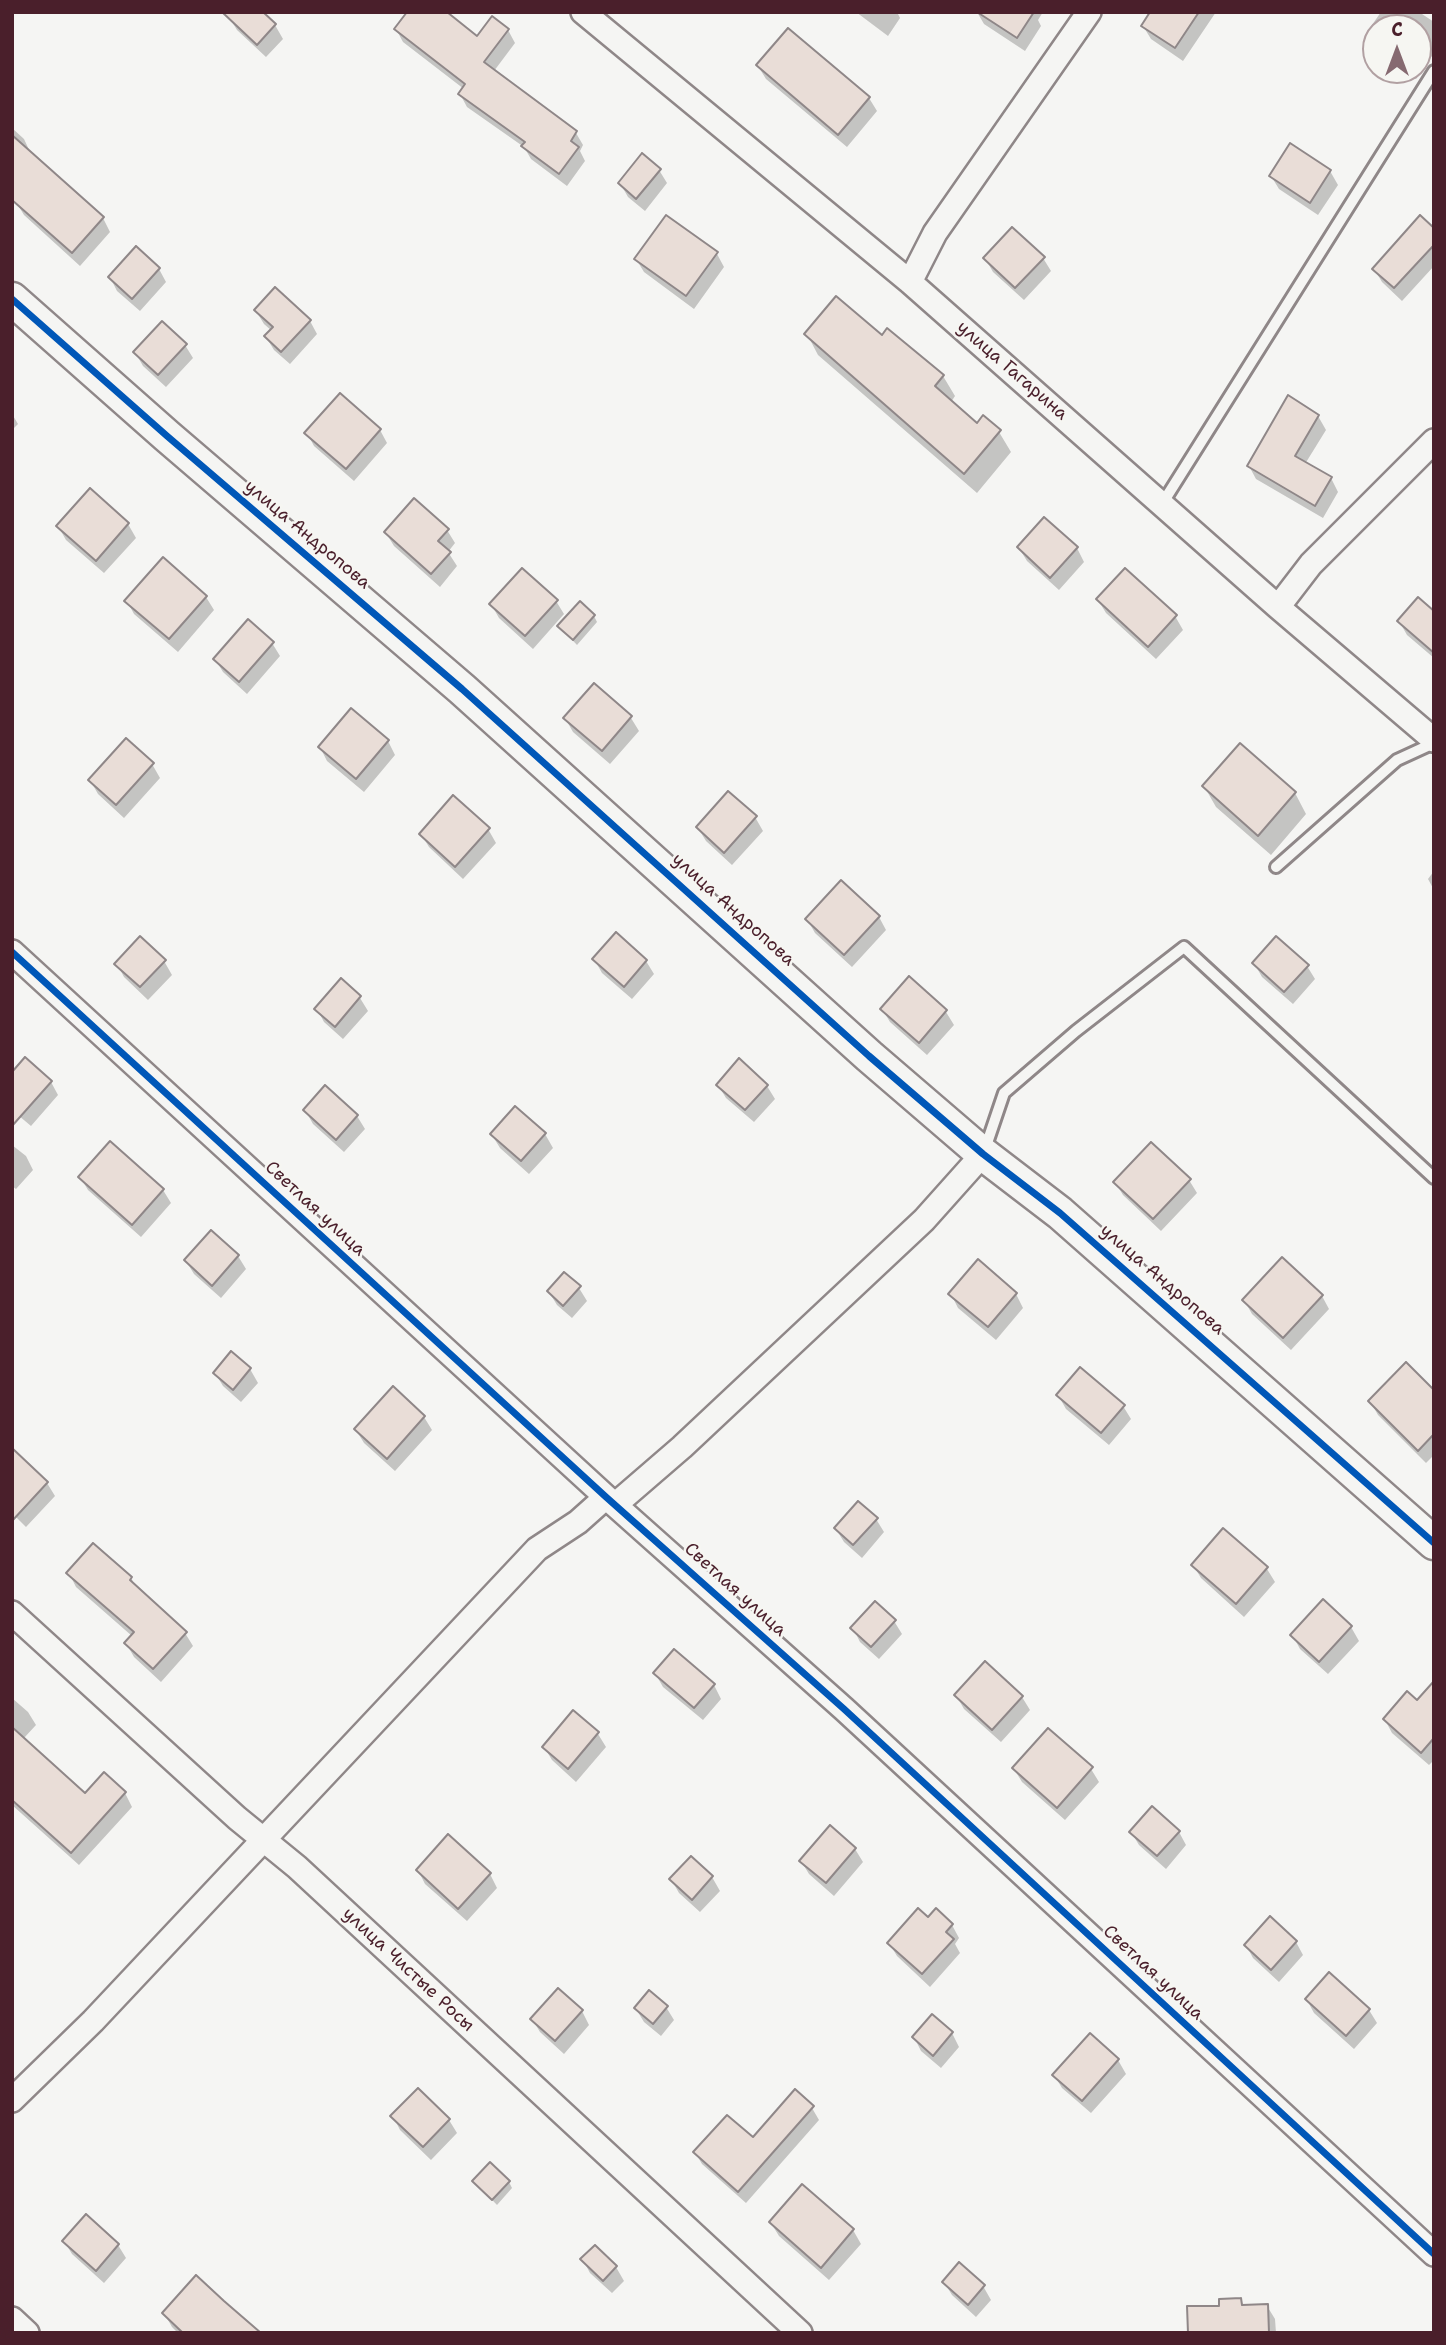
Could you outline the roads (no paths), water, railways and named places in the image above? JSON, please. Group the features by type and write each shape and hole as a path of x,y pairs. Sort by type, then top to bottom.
{"street":[{"name":"улица Гагарина","path":"583,12 910,282 1434,742"},
{"path":"910,282 935,233 1089,12"},
{"name":"улица Андропова","path":"12,299 462,689 869,1056 983,1154 1080,1230 1434,1543"},
{"path":"1278,607 1311,564 1434,441"},
{"name":"Светлая улица","path":"12,953 844,1709 1434,2254"},
{"path":"12,2099 93,2021 537,1549 612,1501 682,1447 923,1220 983,1154"},
{"name":"улица Чистые Росы","path":"12,1613 200,1785 307,1876 800,2333"},
{"path":"12,2319 27,2333"}],"lane":[{"path":"1162,504 1434,71"},
{"path":"1276,867 1397,760 1434,742"},
{"path":"983,1154 1004,1093 1076,1031 1184,947 1434,1178"}]}
